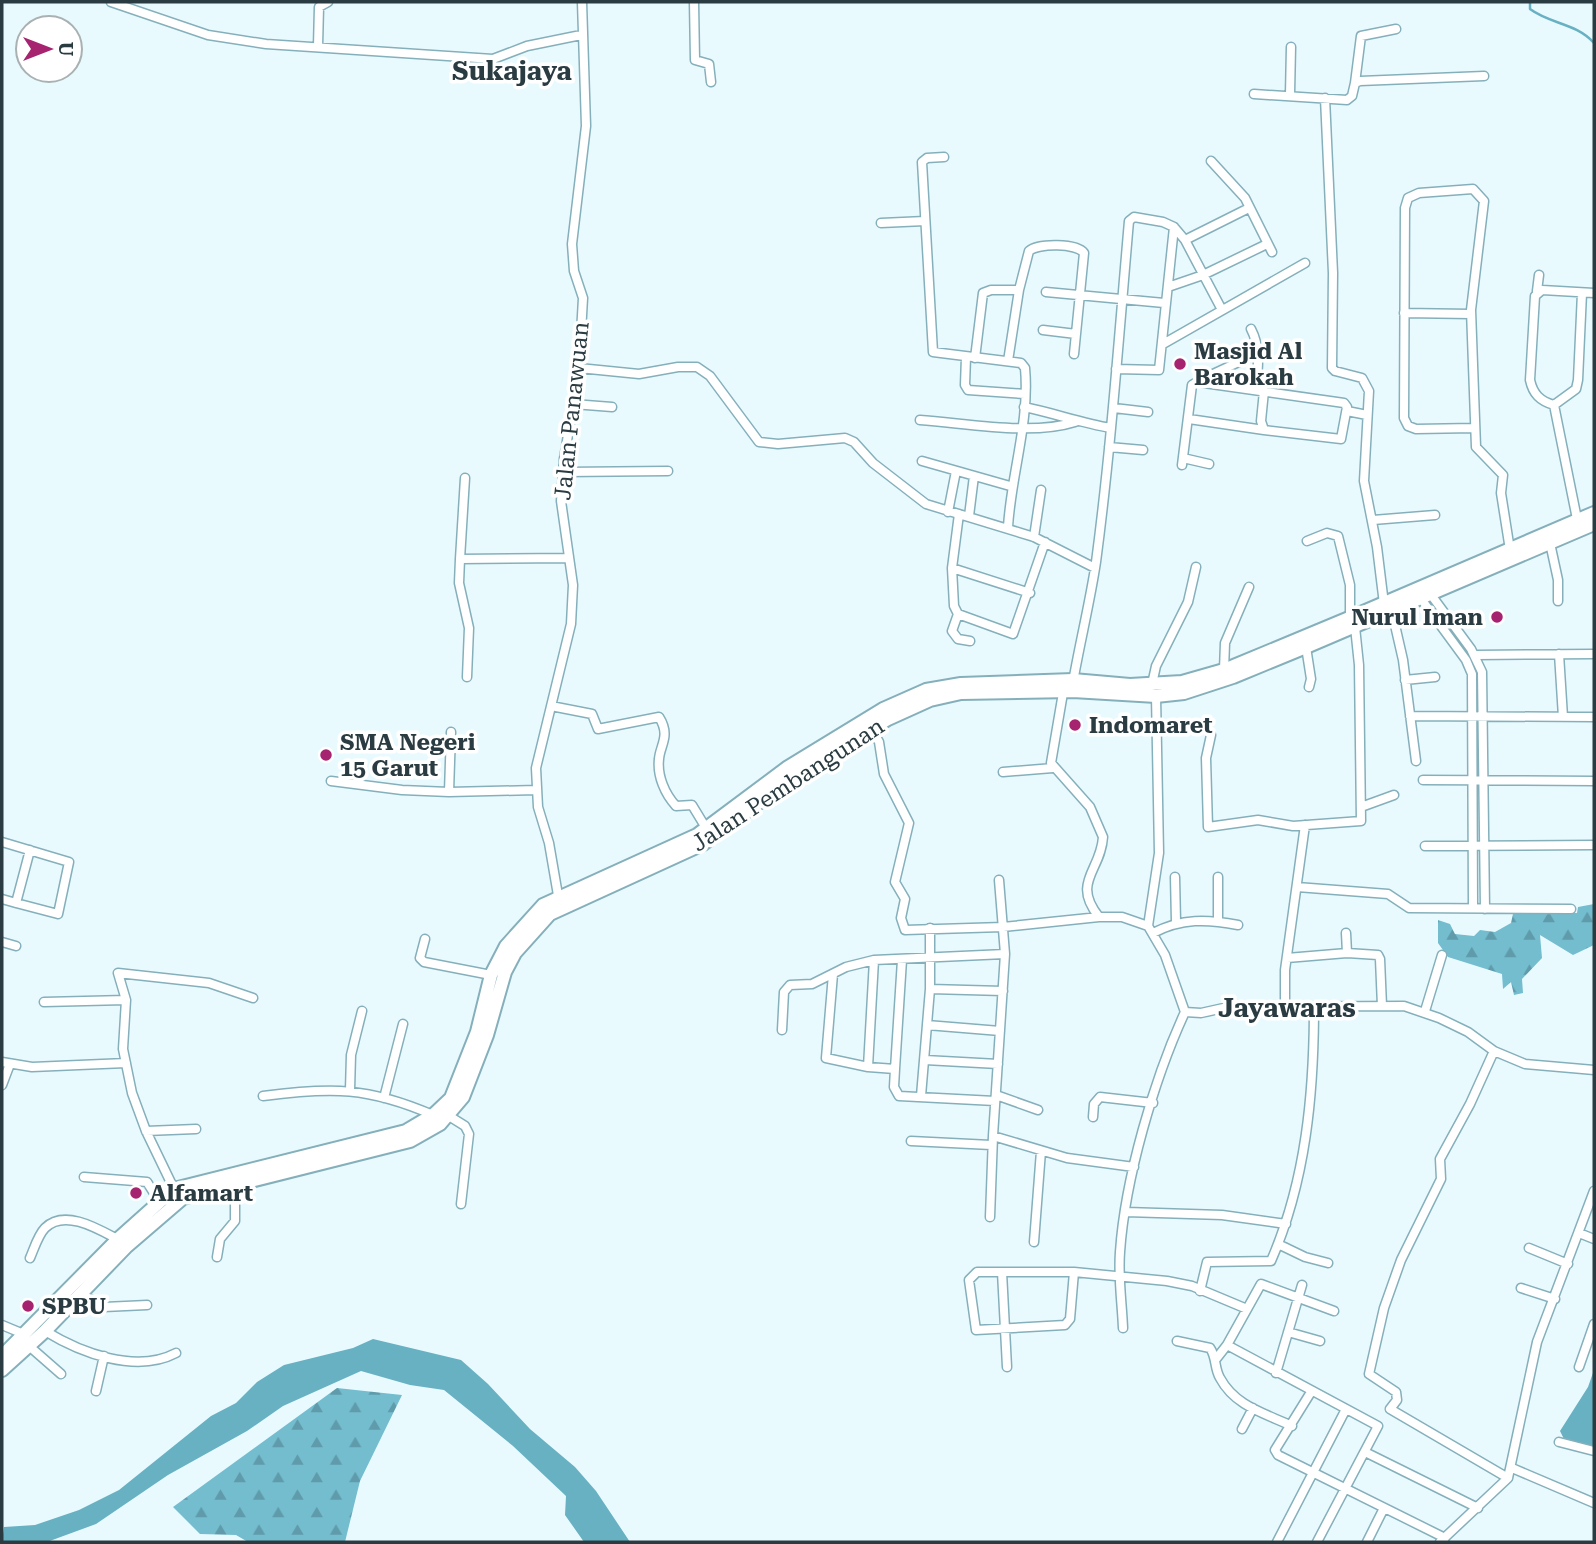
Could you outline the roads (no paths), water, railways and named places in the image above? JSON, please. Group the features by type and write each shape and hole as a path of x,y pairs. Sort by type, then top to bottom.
{"main road":[{"name":"Jalan Pembangunan","path":"1154,690 1224,670 1352,623 1550,542 1594,513"},
{"name":"Jalan Pembangunan","path":"1423,593 1510,550 1578,526 1594,524"},
{"name":"Jalan Pembangunan","path":"2,1356 45,1331 81,1294 123,1242 183,1198 235,1184 257,1173 406,1131 433,1115 451,1098 464,1068 491,975 506,946 543,905 560,902 703,844 832,737 888,713 926,690 961,684 1068,686 1184,693 1233,677 1306,647 1352,623"},
{"name":"Jalan Pembangunan","path":"2,1370 174,1189 410,1141 449,1116 464,1097 474,1072 505,972 515,953 560,902 706,828 780,780 871,728 888,713"}],"street":[{"path":"111,2 208,35 266,44 493,58 527,46 581,35"},
{"path":"318,46 319,7 328,2"},
{"name":"Jalan Panawuan","path":"560,902 536,790 536,768 571,624 573,585 561,501 579,368 583,298 573,271 572,244 586,126 582,2"},
{"path":"694,2 695,60 709,64 711,82"},
{"path":"1254,94 1350,99 1355,83 1361,36 1396,29"},
{"path":"1290,94 1291,47"},
{"path":"1355,83 1484,76"},
{"path":"1325,98 1333,273 1332,368 1365,381 1369,391 1364,481 1388,608 1405,680 1416,761"},
{"path":"944,157 927,158 922,162 933,352 1021,363 1026,368 1024,407 1010,486 1008,527"},
{"path":"1168,287 1270,248 1237,186 1211,161"},
{"path":"1474,428 1416,429 1408,426 1404,418 1405,208 1408,198 1419,193 1472,189 1484,201 1471,314 1474,428 1478,451 1495,464 1503,475 1501,493 1510,550"},
{"path":"1185,240 1249,208"},
{"path":"1053,768 1051,756 1095,568 1114,408 1131,219 1163,222 1174,227 1185,240 1222,310"},
{"path":"881,223 926,221"},
{"path":"1116,369 1157,371 1163,344 1164,303 1174,227"},
{"path":"1008,361 1019,290 1032,248 1076,247 1084,253 1074,354"},
{"path":"1163,344 1305,263"},
{"path":"1539,275 1533,310 1530,380 1533,392 1545,403 1554,405 1576,389 1582,293"},
{"path":"1019,290 991,289 983,293 966,388 1025,394"},
{"path":"1537,291 1594,293"},
{"path":"1046,292 1164,303"},
{"path":"1405,313 1471,314"},
{"path":"1251,329 1257,341 1261,421 1264,430"},
{"path":"1043,330 1076,334"},
{"path":"1209,464 1182,461 1192,385 1258,353"},
{"path":"579,368 639,374 678,367 697,367 710,376 759,442 778,444 845,438 854,442 873,463 926,503 948,512 1008,527 1045,542 1095,568"},
{"path":"1189,419 1339,440 1347,411 1344,403 1198,382"},
{"path":"573,404 612,407"},
{"path":"1554,405 1578,526"},
{"path":"1024,407 1062,415 1075,422 1111,428"},
{"path":"1114,408 1148,411"},
{"path":"1347,411 1367,415"},
{"path":"920,419 1060,427 1075,422"},
{"path":"1109,447 1143,450"},
{"path":"922,461 1010,486"},
{"path":"564,472 668,471"},
{"path":"948,512 956,471"},
{"path":"970,642 953,635 958,614 954,606 952,568 974,476"},
{"path":"465,478 459,583 469,628 467,677"},
{"path":"1034,537 1041,490"},
{"path":"1373,520 1436,515"},
{"path":"1211,735 1206,758 1208,827 1258,820 1305,825 1357,822 1362,817 1358,770 1359,664 1352,623 1350,585 1338,536 1327,534 1307,541"},
{"path":"958,614 1013,634 1030,593 1045,542"},
{"path":"1550,542 1558,580 1558,601"},
{"path":"460,559 569,558"},
{"path":"1123,1328 1120,1276 1126,1212 1134,1167 1165,1061 1185,1012 1165,955 1150,929 1159,853 1154,690 1156,666 1188,602 1196,567"},
{"path":"952,568 1030,593"},
{"path":"1224,670 1225,643 1249,587"},
{"path":"1423,593 1476,655 1483,677 1485,909"},
{"path":"1423,593 1438,625 1471,668 1473,908"},
{"path":"1438,625 1447,619"},
{"path":"1306,647 1311,669 1309,687"},
{"path":"1559,654 1563,717"},
{"path":"1476,655 1594,654"},
{"path":"1405,680 1435,677"},
{"path":"551,706 592,714 598,729 659,717 665,745 659,758 666,793 676,806 692,805 706,828"},
{"path":"1410,716 1594,718"},
{"path":"871,728 879,742 884,774 909,823 895,882 906,904 901,923 905,930 1003,927 1100,917 1122,918 1150,929 1175,922 1218,921 1238,925"},
{"path":"449,792 451,732"},
{"path":"1003,772 1053,768 1069,780 1100,825 1103,844 1086,891 1091,906 1100,917"},
{"path":"1423,780 1594,781"},
{"path":"331,781 402,790 536,790"},
{"path":"1361,807 1394,795"},
{"path":"1284,1008 1287,958 1305,825"},
{"path":"2,842 69,862 58,914 2,899"},
{"path":"1424,846 1594,845"},
{"path":"16,903 30,850"},
{"path":"1175,877 1175,922"},
{"path":"1218,877 1218,921"},
{"path":"990,1217 992,1140 1005,954 999,880"},
{"path":"1297,887 1388,894 1409,908 1571,909"},
{"path":"921,1096 930,989 930,928"},
{"path":"1346,933 1347,953"},
{"path":"425,939 420,958 424,962 491,975"},
{"path":"2,942 16,946"},
{"path":"1287,958 1347,953 1378,955 1382,1006"},
{"path":"782,1030 787,988 812,984 874,960 1005,954"},
{"path":"1424,1011 1442,955"},
{"path":"868,1067 874,960"},
{"path":"902,960 894,1087 897,1095 995,1098 1038,1110"},
{"path":"174,1189 146,1131 132,1093 123,1049 126,1000 118,976 120,972 192,984 209,983 253,998"},
{"path":"833,974 825,1056 868,1067 895,1069"},
{"path":"930,989 1003,991"},
{"path":"44,1002 126,1000"},
{"path":"1200,1291 1207,1262 1271,1261 1286,1224 1306,1139 1314,1057 1314,1006"},
{"path":"1185,1012 1201,1013 1228,1007 1404,1006 1424,1011 1468,1032 1494,1051 1525,1064 1594,1070"},
{"path":"349,1090 351,1055 362,1011"},
{"path":"384,1098 403,1024"},
{"path":"927,1025 1000,1031"},
{"path":"1494,1051 1470,1104 1440,1158 1443,1176 1401,1260 1384,1308 1369,1374 1396,1392 1396,1400 1390,1409 1508,1478"},
{"path":"925,1060 998,1064"},
{"path":"2,1085 6,1063 32,1067 126,1063"},
{"path":"263,1096 322,1088 349,1090 384,1098 433,1115"},
{"path":"1093,1117 1094,1104 1100,1097 1153,1103"},
{"path":"449,1116 465,1126 469,1134 461,1204"},
{"path":"146,1131 196,1129"},
{"path":"911,1141 992,1140 1067,1158 1134,1167"},
{"path":"1034,1242 1041,1151"},
{"path":"84,1177 147,1182 159,1202"},
{"path":"217,1257 220,1239 235,1221 235,1184"},
{"path":"1311,1392 1276,1452 1443,1540 1508,1478 1538,1342 1594,1191"},
{"path":"1126,1212 1223,1215 1286,1224"},
{"path":"30,1258 43,1229 52,1223 68,1220 80,1222 123,1242"},
{"path":"1579,1233 1594,1239"},
{"path":"1278,1244 1305,1257 1328,1263"},
{"path":"1529,1248 1568,1264"},
{"path":"1074,1272 1069,1323 1061,1327 975,1330 969,1280 977,1272 1074,1272 1167,1281 1247,1309"},
{"path":"1002,1272 1007,1367"},
{"path":"1216,1359 1227,1345 1261,1284 1334,1311"},
{"path":"1276,1373 1302,1285"},
{"path":"1521,1288 1555,1299"},
{"path":"81,1294 104,1307 147,1305"},
{"path":"1579,1367 1594,1324"},
{"path":"2,1325 29,1341 61,1374"},
{"path":"45,1331 104,1356 150,1362 161,1361 176,1353"},
{"path":"1288,1332 1320,1341"},
{"path":"1177,1341 1210,1348 1216,1359 1216,1369 1230,1395 1292,1426"},
{"path":"1227,1345 1378,1426 1317,1542"},
{"path":"96,1391 104,1356"},
{"path":"1242,1429 1253,1408"},
{"path":"1276,1542 1346,1409"},
{"path":"1559,1442 1594,1451"},
{"path":"1365,1452 1478,1508"},
{"path":"1512,1468 1594,1503"},
{"path":"1367,1542 1384,1508"}],"waterway":[{"path":"1530,2 1530,9 1579,31 1594,43"}],"place":[{"name":"Masjid Al Barokah","path":"1180,364"},
{"name":"Nurul Iman","path":"1497,617"},
{"name":"Indomaret","path":"1075,725"},
{"name":"SMA Negeri 15 Garut","path":"326,755"},
{"name":"Alfamart","path":"136,1193"},
{"name":"SPBU","path":"28,1306"}],"district":[{"name":"Sukajaya","path":"512,71"},
{"name":"Jayawaras","path":"1287,1008"}]}
